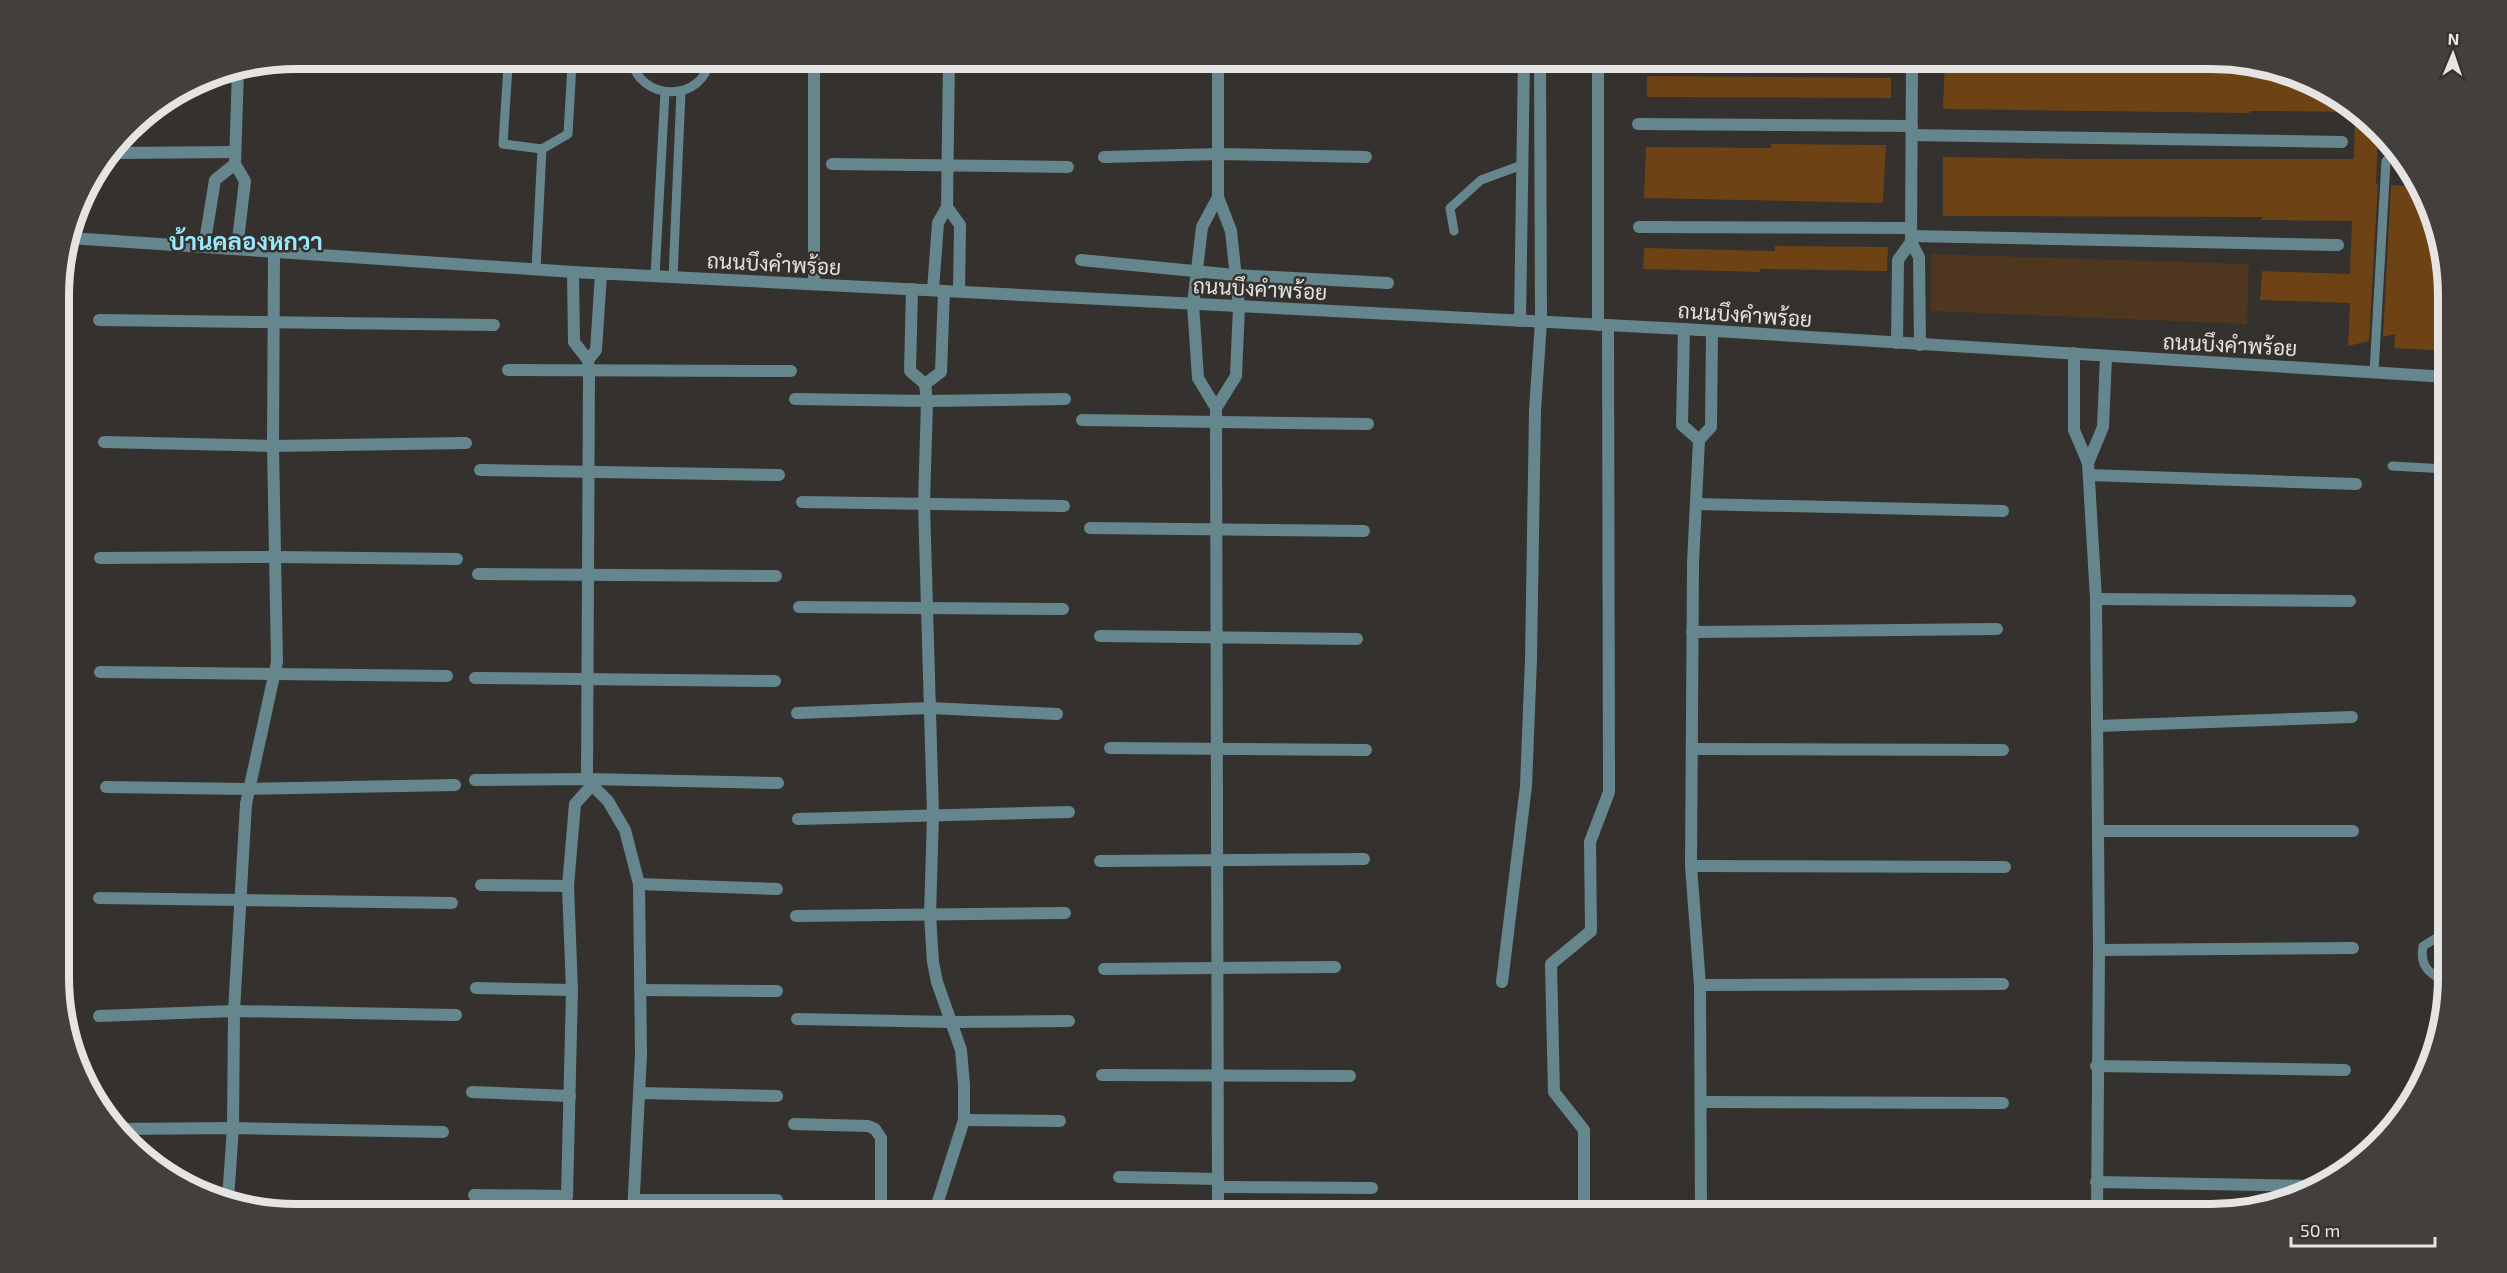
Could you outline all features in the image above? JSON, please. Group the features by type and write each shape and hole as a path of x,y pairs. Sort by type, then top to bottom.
{"street":[{"path":"814,69 814,284"},
{"path":"925,384 941,372 938,223 947,207 949,69"},
{"path":"1216,408 1236,376 1239,306 1231,231 1218,197 1220,154 1218,69"},
{"path":"1520,321 1524,69"},
{"path":"1502,982 1526,786 1531,659 1535,410 1541,322 1540,69"},
{"path":"1584,1204 1584,1130 1554,1092 1551,964 1591,931 1590,842 1609,792 1598,69"},
{"path":"1912,69 1911,236 1919,257 1920,345"},
{"path":"237,248 245,181 235,158 238,77"},
{"path":"1638,124 2342,142"},
{"path":"120,153 235,158"},
{"path":"1104,157 1220,154 1366,157"},
{"path":"204,247 215,180 235,158"},
{"path":"832,164 1068,167"},
{"path":"1218,197 1202,226 1193,304 1198,378 1216,408 1218,1204"},
{"path":"947,207 960,225 959,291"},
{"path":"1639,228 2338,245"},
{"path":"1897,343 1898,260 1911,236"},
{"name":"ถนนบึงคำพร้อย","path":"77,238 274,250 601,274 1684,329 2438,376"},
{"path":"228,1194 234,1011 248,789 277,662 273,446 274,250"},
{"path":"1081,260 1235,275 1388,283"},
{"path":"573,272 573,342 588,365"},
{"path":"565,1204 572,990 568,885 575,804 589,782 588,365 596,350 601,274"},
{"path":"912,289 910,371 925,384 927,401 924,504 933,815 930,915 936,982 961,1050 964,1084 964,1120 937,1204"},
{"path":"99,320 494,325"},
{"path":"1684,329 1682,425 1699,440"},
{"path":"1701,1204 1700,985 1691,866 1692,632 1699,440 1711,427 1712,331"},
{"path":"2074,353 2074,430 2089,469 2097,599 2097,1204"},
{"path":"2089,469 2103,427 2106,356"},
{"path":"508,370 588,365 791,371"},
{"path":"795,399 927,401 1065,399"},
{"path":"1082,420 1368,424"},
{"path":"104,442 273,446 466,443"},
{"path":"2089,469 2356,484"},
{"path":"480,471 779,475"},
{"path":"802,502 1064,507"},
{"path":"1696,504 2003,511"},
{"path":"1090,528 1364,531"},
{"path":"100,558 457,559"},
{"path":"478,574 776,576"},
{"path":"2097,599 2350,601"},
{"path":"799,607 1063,609"},
{"path":"1692,632 1997,629"},
{"path":"1100,636 1357,639"},
{"path":"100,672 447,676"},
{"path":"475,678 775,681"},
{"path":"797,714 930,708 1057,714"},
{"path":"2097,726 2352,717"},
{"path":"1110,748 1366,750"},
{"path":"1692,750 2003,750"},
{"path":"475,780 778,783"},
{"path":"589,782 608,801 625,830 639,884 640,1093 634,1204"},
{"path":"106,787 248,789 455,785"},
{"path":"798,819 1069,812"},
{"path":"2098,831 2352,831"},
{"path":"1100,861 1364,859"},
{"path":"1691,866 2005,867"},
{"path":"639,884 777,889"},
{"path":"481,885 568,885"},
{"path":"99,898 452,903"},
{"path":"796,916 1065,913"},
{"path":"2098,950 2353,948"},
{"path":"1104,969 1335,967"},
{"path":"1700,985 2003,984"},
{"path":"476,988 572,990"},
{"path":"640,990 777,991"},
{"path":"99,1016 234,1011 456,1015"},
{"path":"797,1018 952,1022 1069,1021"},
{"path":"2096,1066 2345,1070"},
{"path":"1102,1075 1350,1076"},
{"path":"472,1092 570,1096"},
{"path":"640,1093 777,1096"},
{"path":"1701,1102 2003,1103"},
{"path":"964,1120 1060,1121"},
{"path":"794,1124 868,1126 875,1129 881,1138 881,1204"},
{"path":"127,1129 232,1128 443,1132"},
{"path":"1119,1177 1372,1188"},
{"path":"2096,1182 2301,1186"},
{"path":"474,1195 567,1196"},
{"path":"635,1200 777,1200"}],"lane":[{"path":"506,69 503,144 542,149 568,134 572,69"},
{"path":"635,69 642,81 650,87 665,92 681,92 699,81 706,69"},
{"path":"655,276 665,92"},
{"path":"673,278 681,92"},
{"path":"536,268 542,149"},
{"path":"2374,372 2386,161 2390,157"},
{"path":"1454,231 1450,207 1481,180 1522,165"},
{"path":"2392,466 2438,469"},
{"path":"2438,937 2423,946 2421,956 2422,964 2430,974 2438,978"}],"shaded area":[{"path":"1931,254 2249,264 2247,324 1931,311"}],"building":[{"path":"1945,69 2226,69 2255,73 2298,86 2344,112 2250,111 2250,113 1943,109"},
{"path":"1647,76 1891,78 1891,98 1647,97"},
{"path":"2355,120 2378,141 2376,184 2378,184 2369,341 2348,346 2350,303 2260,300 2262,271 2350,274 2352,221 2262,220 2262,217 1943,216 1943,157 2354,159"},
{"path":"1771,144 1886,145 1883,203 1644,198 1646,147 1771,148"},
{"path":"2391,185 2410,186 2421,209 2434,252 2438,281 2438,350 2394,348 2395,334 2383,337"},
{"path":"1775,246 1888,247 1887,271 1760,269 1760,272 1643,269 1644,248 1775,251"}],"district":[{"name":"บ้านคลองหกวา","path":"246,240"}]}
